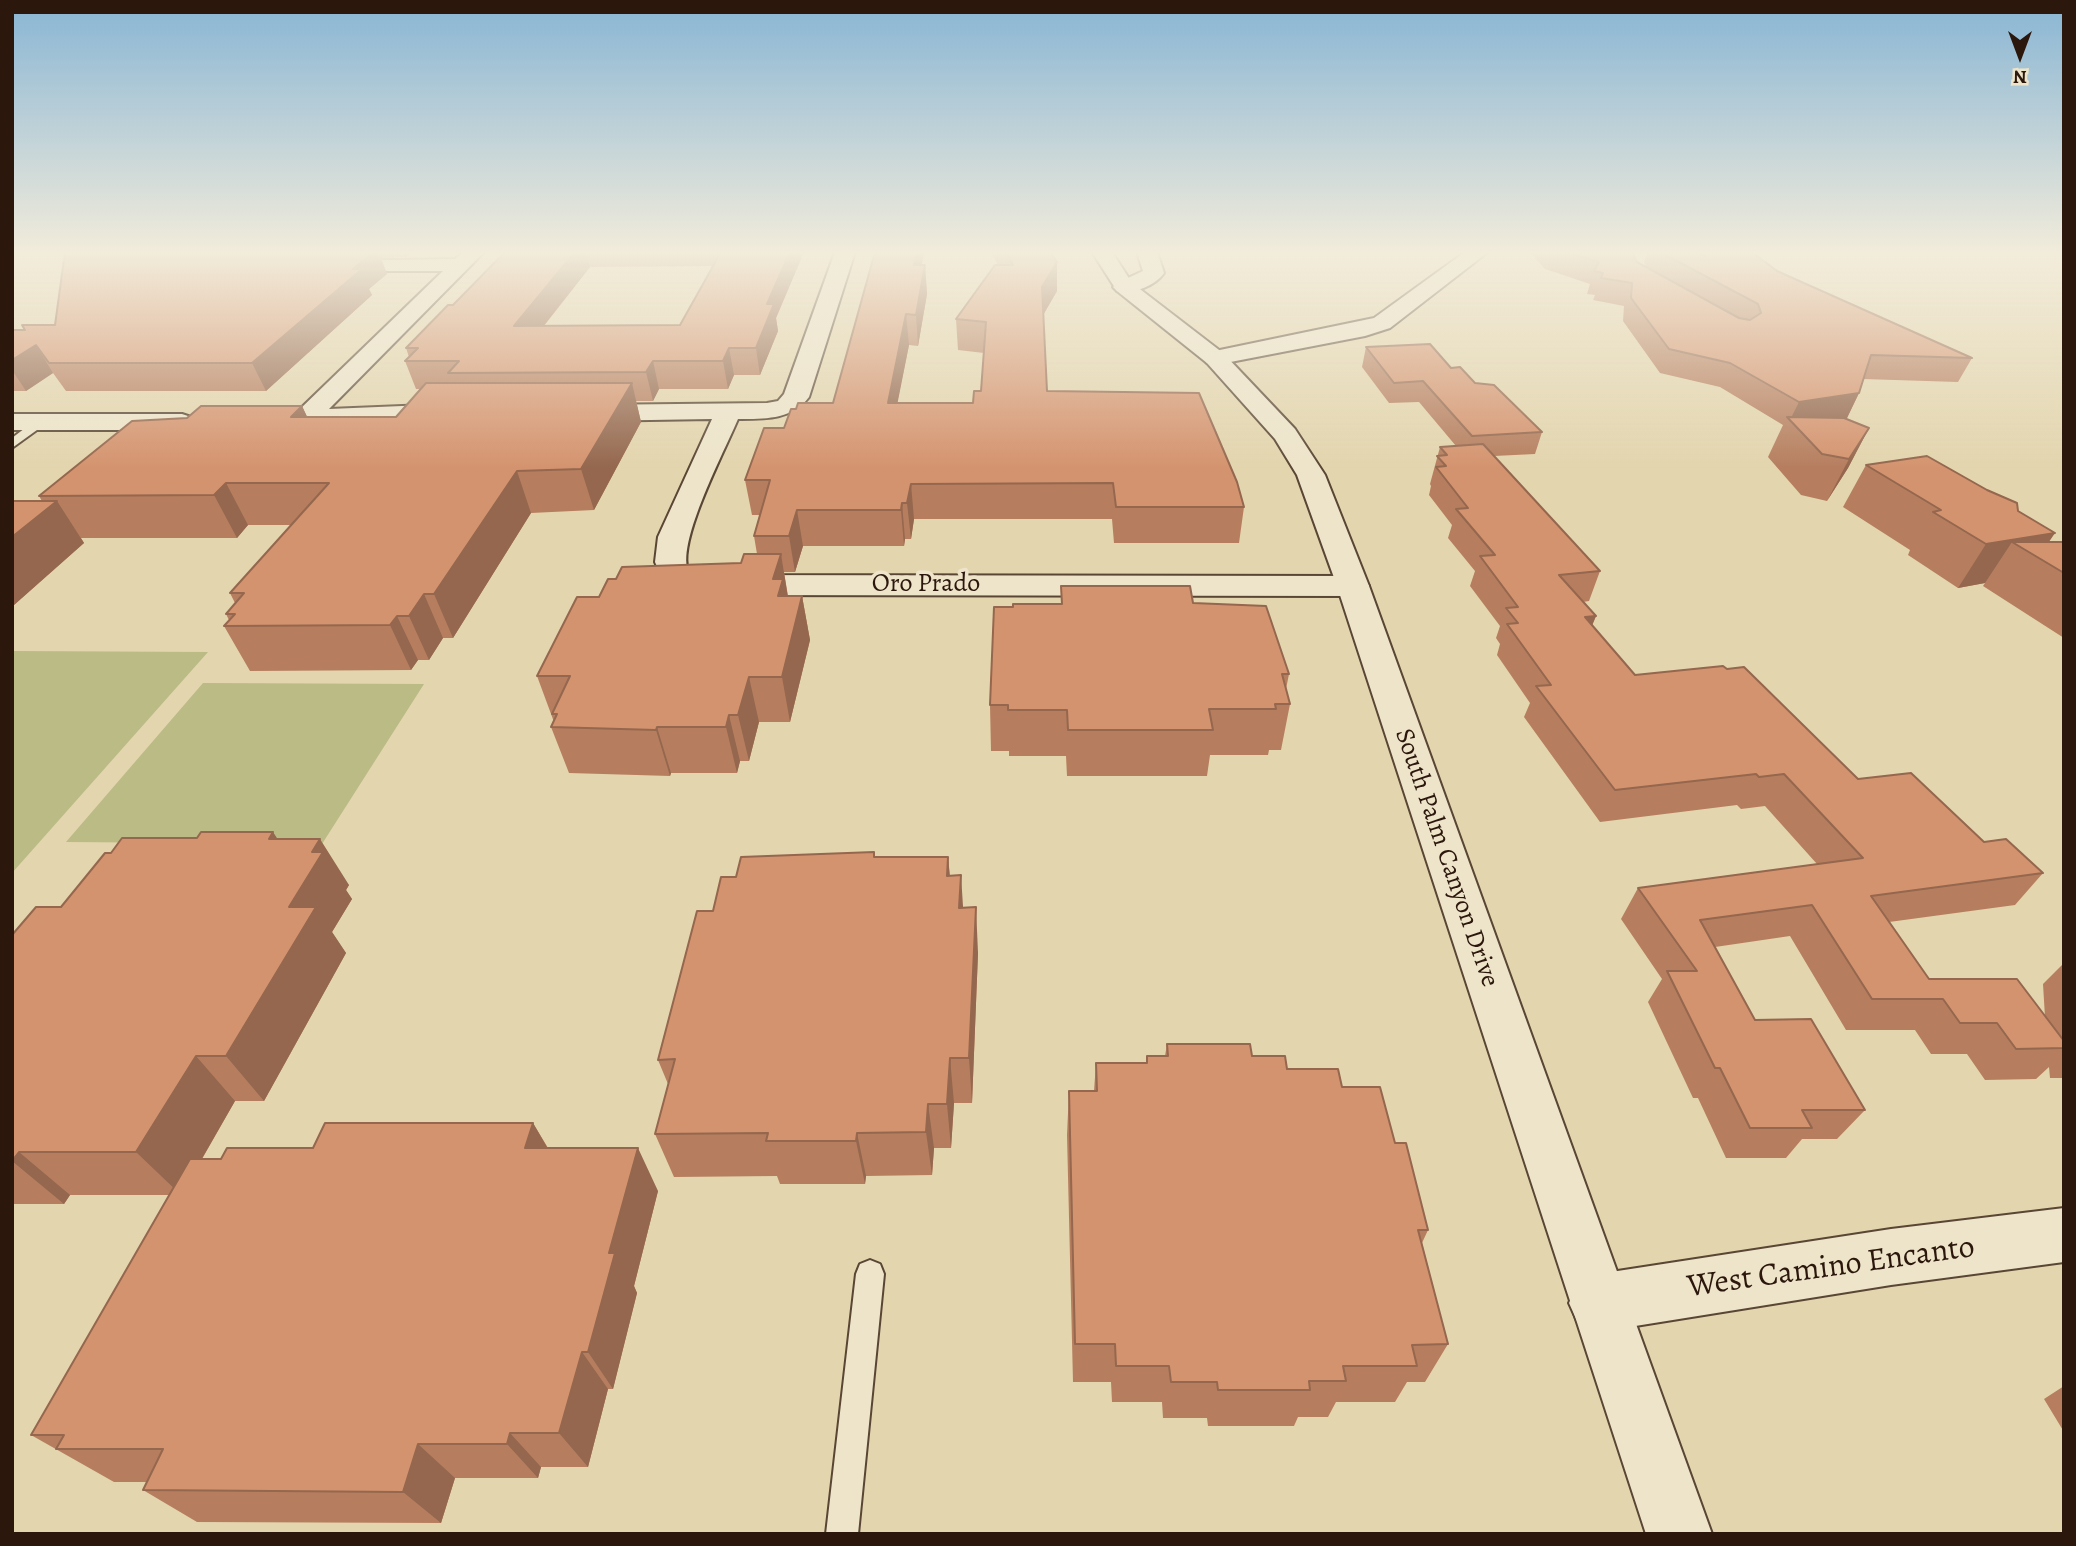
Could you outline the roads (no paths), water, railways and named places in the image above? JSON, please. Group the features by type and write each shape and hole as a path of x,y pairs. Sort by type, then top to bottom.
{"street":[{"path":"306,417 400,324"},
{"path":"559,413 727,414 787,407 796,397 821,324"},
{"name":"South Palm Canyon Drive","path":"1172,324 1215,358 1286,435 1311,475 1353,586 1679,1534"},
{"path":"1215,358 1379,324"},
{"path":"12,422 216,421 475,412"},
{"name":"Oro Prado","path":"727,414 673,537 670,562 675,576 715,585 1353,586"},
{"name":"West Camino Encanto","path":"1598,1303 1891,1257 2064,1235"}],"lane":[{"path":"12,444 42,422"},
{"path":"842,1534 870,1274"}]}
